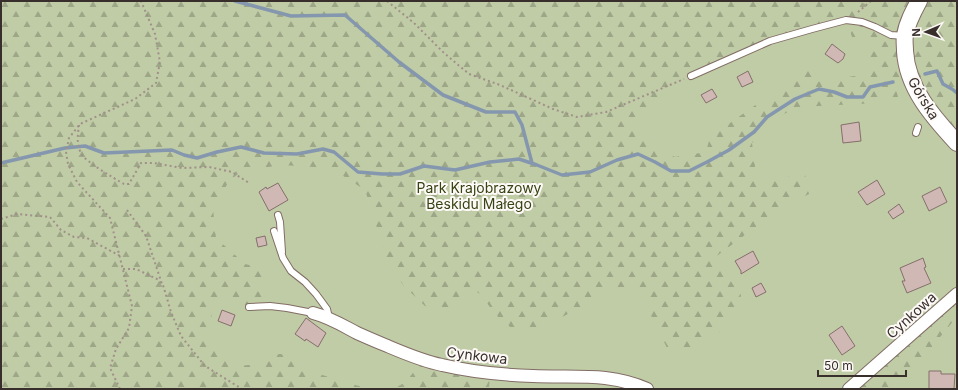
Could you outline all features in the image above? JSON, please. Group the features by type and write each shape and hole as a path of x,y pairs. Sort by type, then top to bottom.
{"street":[{"name":"Górska","path":"919,1 908,23 905,36 906,63 915,89 941,126 957,143"},
{"name":"Cynkowa","path":"850,389 957,294"},
{"name":"Cynkowa","path":"313,312 405,354 441,365 483,372 610,378 638,385 647,389"}],"lane":[{"path":"690,76 770,41 846,20 862,22 892,35 905,36"},
{"path":"278,215 283,258"},
{"path":"274,231 283,258 291,271 305,282 316,294 327,310 329,318"},
{"path":"249,307 270,306 313,312"}],"path":[{"path":"120,389 110,368 116,350 129,328 132,306 110,218 77,182 68,164 66,152 69,138 80,124 135,99 156,83 160,62 155,34 141,1"},
{"path":"387,1 414,23 444,53 469,74 500,85 553,109 577,117 606,112 690,76"},
{"path":"846,20 871,1"},
{"path":"80,124 78,140 81,153 93,165 124,184 129,184 141,163 154,163 182,168 209,167 232,172 249,183"},
{"path":"127,210 146,236 171,312 181,336 205,366 242,389"},
{"path":"1,218 17,214 50,217 61,230 68,234 74,237 87,238 120,256"},
{"path":"123,269 136,269 157,279 163,285"}],"green space":[{"name":"Park Krajobrazowy Beskidu Małego","path":"1,1 957,1 957,389 1,389"},
{"name":"Park Krajobrazowy Beskidu Małego","path":"1,1 863,1 862,3 877,7 884,1 910,1 903,14 898,33 890,32 862,20 768,39 680,77 683,84 634,118 641,137 675,157 706,152 710,137 808,68 815,82 868,74 869,48 880,43 899,39 906,81 895,86 898,97 878,103 798,107 776,118 752,143 757,182 805,174 809,194 777,210 714,258 741,295 737,310 728,325 693,353 668,350 638,289 614,289 540,329 515,331 497,316 479,293 470,290 454,307 438,309 425,306 404,286 387,263 365,190 331,168 281,165 242,171 229,181 213,209 216,238 245,264 265,269 266,304 246,305 218,297 205,335 222,358 238,366 258,364 275,354 291,354 319,374 369,389 1,389"},
{"path":"926,1 957,1 957,62 955,62 957,67 957,135 917,84 908,41"},
{"path":"847,22 861,24 886,34 867,41 852,37"},
{"path":"957,297 957,317 897,389 853,389"},
{"path":"421,362 490,375 489,389 393,389 406,382"}],"building":[{"path":"832,44 845,54 843,59 838,63 825,54"},
{"path":"748,71 753,82 742,87 737,77"},
{"path":"712,89 717,97 706,103 701,95"},
{"path":"859,122 861,141 843,143 841,125"},
{"path":"877,180 885,194 867,205 858,192"},
{"path":"278,183 288,200 269,211 259,192 266,187 267,189"},
{"path":"940,187 947,202 929,211 922,196"},
{"path":"899,204 904,212 893,219 888,212"},
{"path":"265,236 267,245 258,247 256,238"},
{"path":"753,251 759,263 741,274 741,271 735,261"},
{"path":"923,258 926,267 924,268 931,283 907,293 902,281 905,281 900,268"},
{"path":"761,283 766,292 756,297 752,288"},
{"path":"222,310 235,315 231,326 218,321"},
{"path":"306,318 326,333 318,347 295,334"},
{"path":"842,326 855,346 842,355 829,335"},
{"path":"929,371 941,371 941,374 955,374 954,389 929,389"}],"waterway":[{"path":"235,1 291,16 345,15 399,62 443,95 486,112 515,112 522,125 532,163"},
{"path":"925,74 937,71 943,84 957,93"},
{"path":"1,163 65,148 85,146 104,153 172,150 197,158 241,147 264,153 297,154 323,149 334,152 358,172 382,174 400,174 424,166 455,170 490,162 519,159 562,175 590,172 617,160 638,154 671,171 689,171 729,150 754,132 767,117 795,99 819,89 834,92 847,97 863,97 870,87 893,82"}]}
